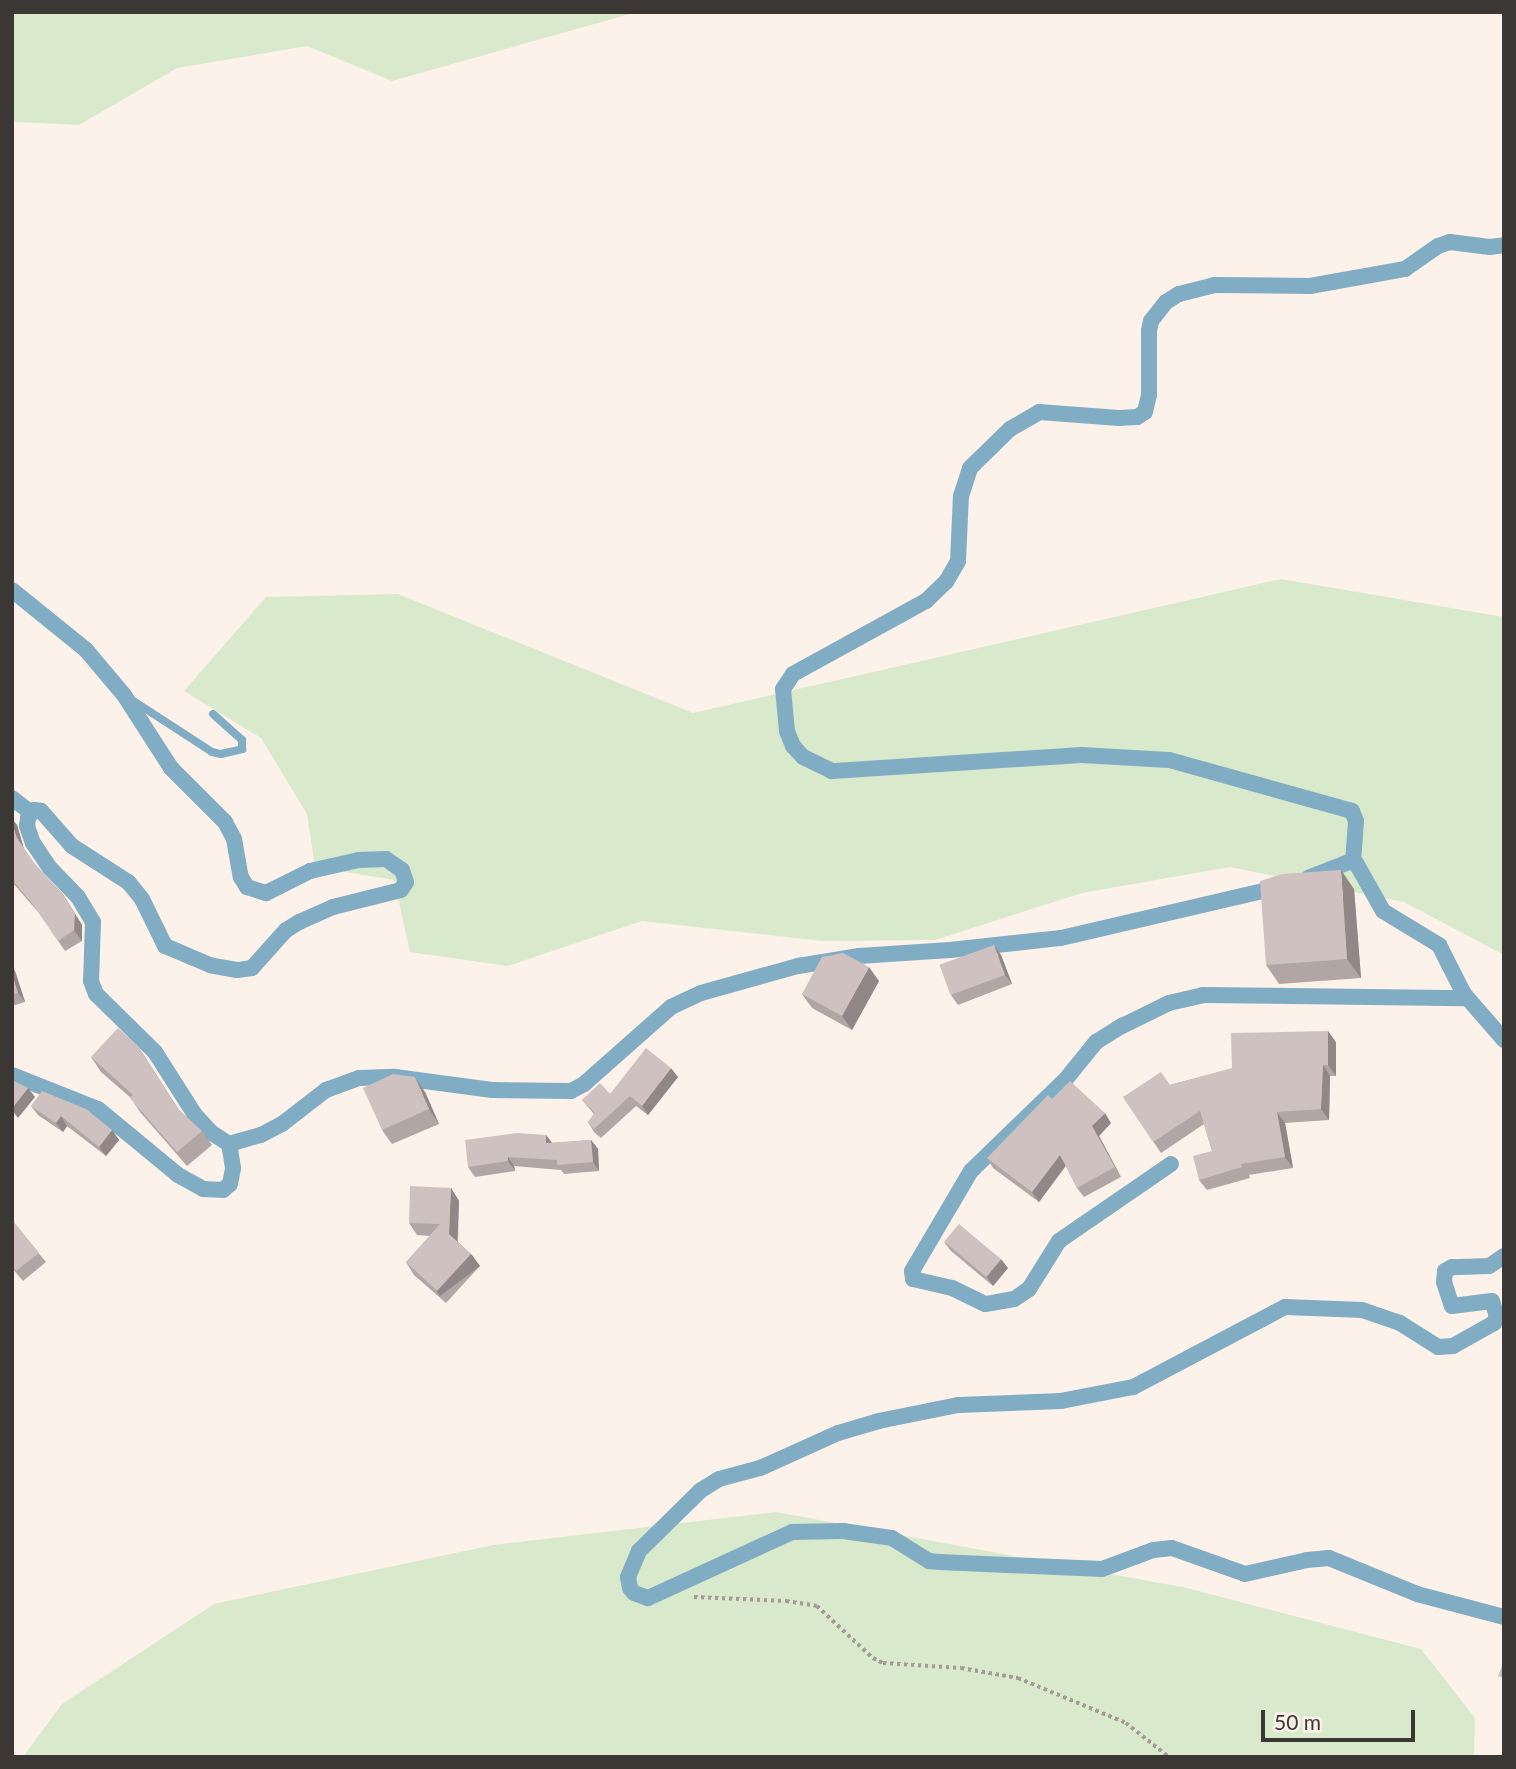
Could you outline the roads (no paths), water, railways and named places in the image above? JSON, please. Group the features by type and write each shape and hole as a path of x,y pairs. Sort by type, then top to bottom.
{"street":[{"path":"1504,245 1480,247 1450,242 1438,246 1405,269 1310,286 1214,285 1179,295 1166,302 1152,321 1149,331 1149,394 1145,412 1137,417 1119,418 1039,412 1010,429 970,468 961,496 958,561 946,582 917,607 793,674 783,689 787,731 793,746 803,757 832,771 1081,755 1169,760 1352,811 1356,821 1353,862 1383,911 1439,945 1467,998 1504,1040"},
{"path":"12,590 86,650 124,695 171,768 225,822 234,839 241,877 247,887 267,893 320,868 386,859 402,870 406,882 404,887 386,896 333,907 299,922 286,930 252,968 237,970 211,965 164,946 142,899 128,882 72,846 41,811 31,813 12,798"},
{"path":"12,1074 98,1109 178,1175 202,1189 223,1190 230,1184 233,1168 229,1144 212,1133 195,1115 161,1059 96,994 91,981 93,922 33,843 27,826 31,813"},
{"path":"229,1144 261,1135 282,1124 326,1090 359,1078 395,1077 492,1090 571,1091 584,1084 677,1003 701,993 798,966 859,956 950,950 1061,937 1256,895 1353,862"},
{"path":"1171,1164 1059,1241 1028,1289 1014,1299 985,1304 952,1288 913,1279 912,1271 971,1171 1066,1079 1096,1042 1122,1026 1169,1003 1203,995 1467,998"},
{"path":"1504,1256 1489,1266 1452,1267 1443,1277 1452,1306 1492,1301 1500,1316 1494,1323 1459,1344 1441,1348 1400,1323 1369,1312 1344,1308 1285,1307 1140,1384 1115,1392 1041,1403 958,1405 847,1430 807,1444 760,1468 719,1479 706,1486 639,1551 628,1577 629,1588 648,1598 793,1532 843,1531 892,1538 929,1561 940,1562 1102,1569 1153,1550 1172,1548 1245,1574 1307,1560 1329,1558 1417,1594 1504,1617"}],"lane":[{"path":"124,695 212,752 221,754 242,749 242,740 213,714"}]}
